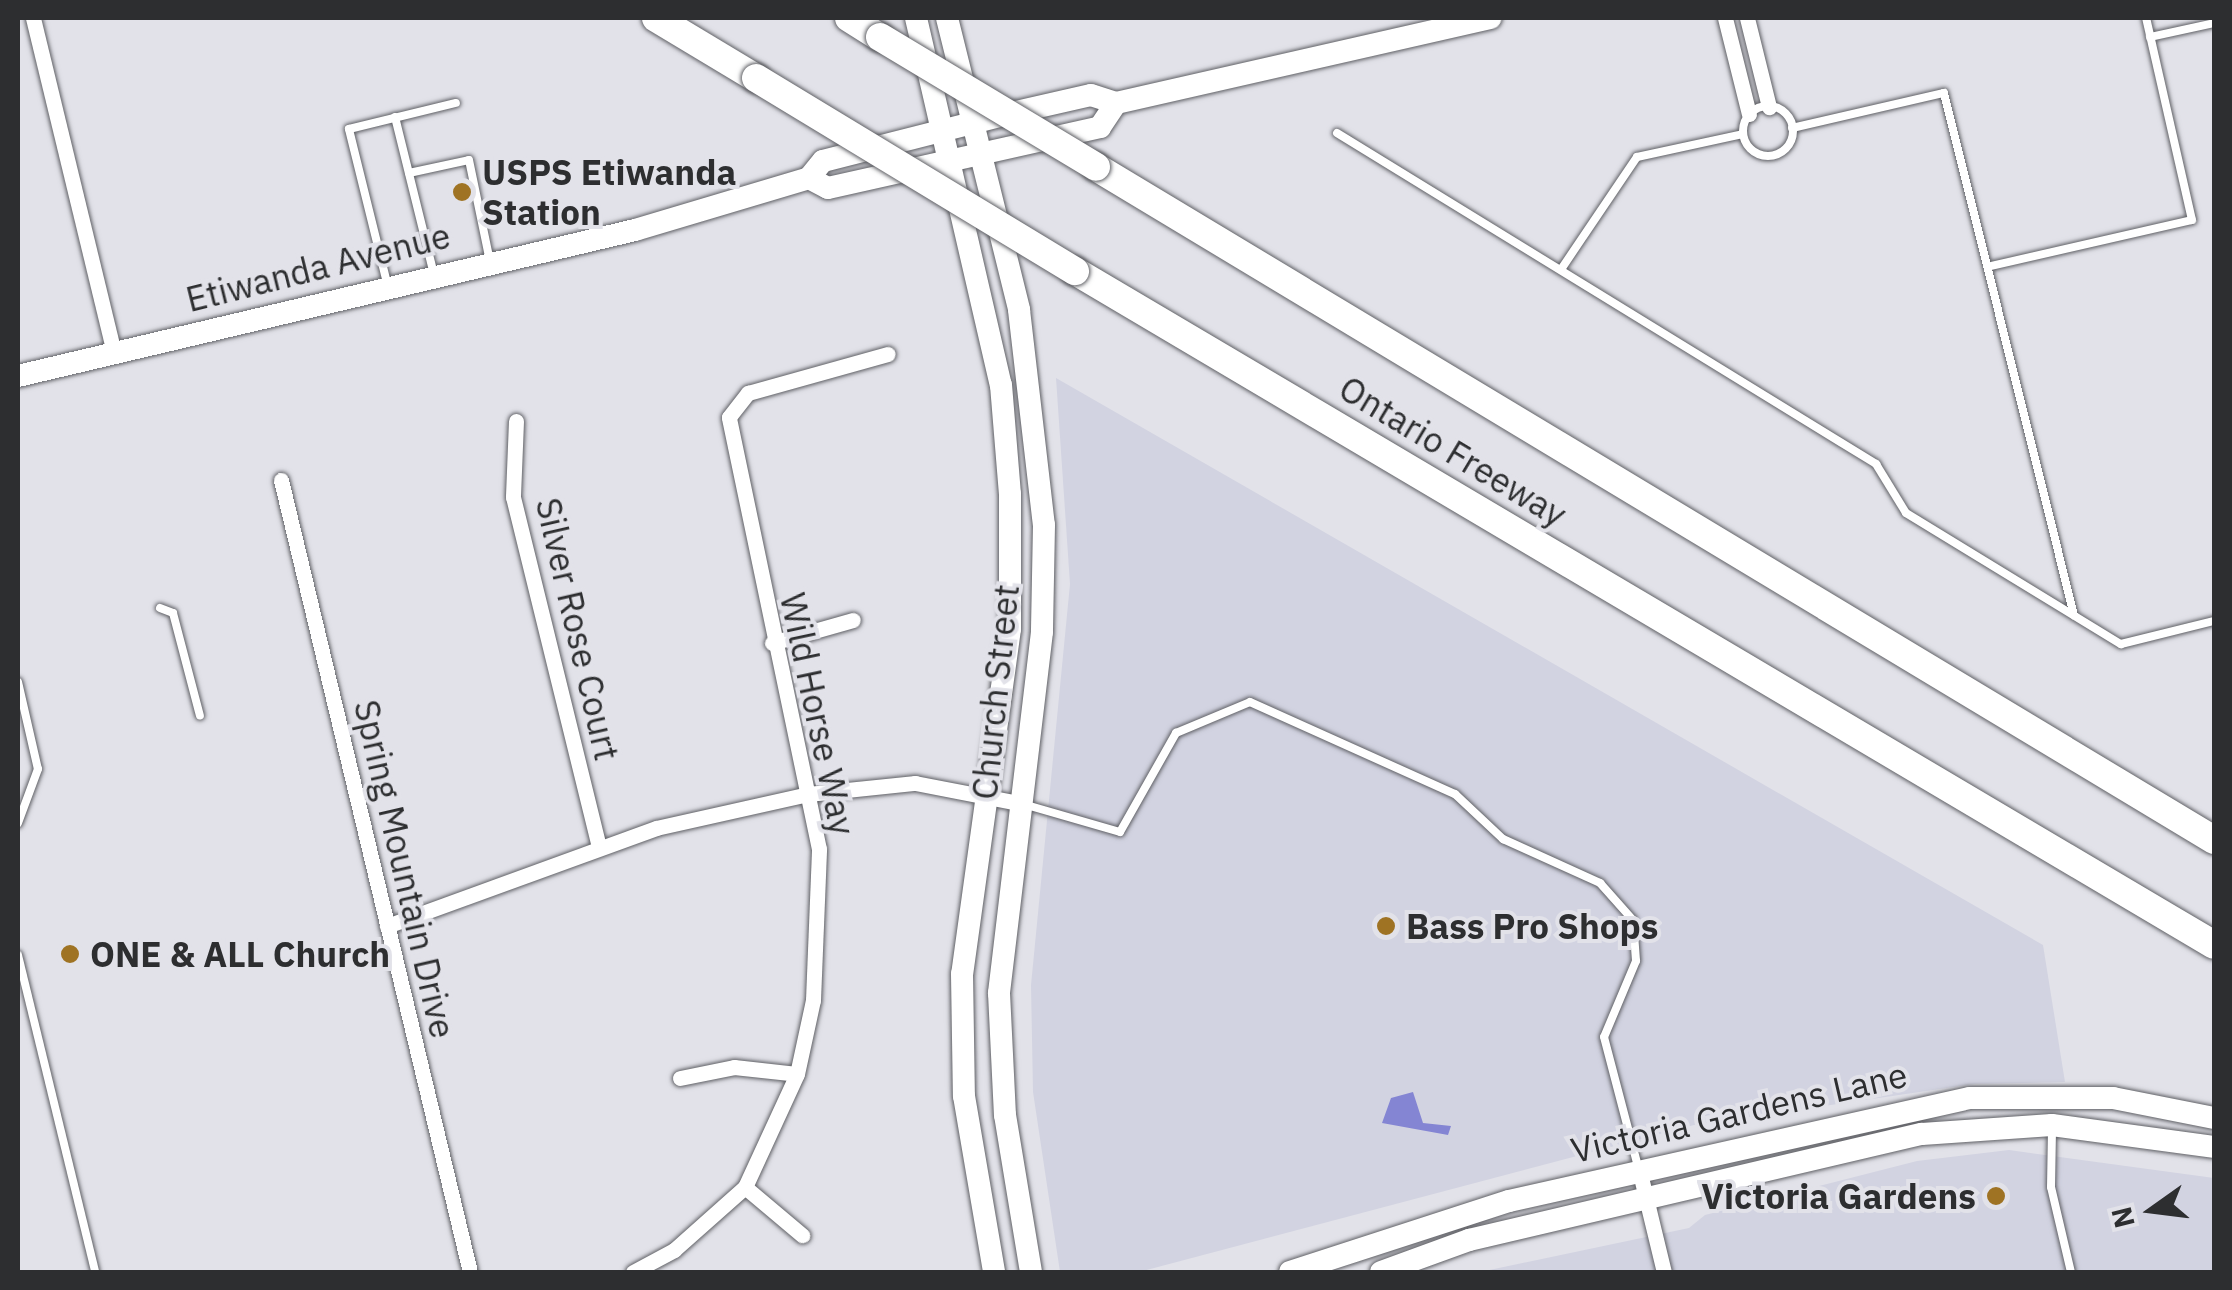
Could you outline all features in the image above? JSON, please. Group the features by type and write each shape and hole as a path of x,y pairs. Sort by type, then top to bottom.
{"highway":[{"name":"Ontario Freeway","path":"656,18 1075,271 2214,945"},
{"name":"Ontario Freeway","path":"849,18 2214,840"}],"main road":[{"name":"Church Street","path":"916,18 1001,385 1013,558 982,796 960,1032 994,1272"},
{"name":"Church Street","path":"947,18 1019,310 1044,525 1042,632 1001,920 1000,1050 1032,1272"},
{"name":"Etiwanda Avenue","path":"18,376 388,287 809,178 823,160 942,131 1091,95 1116,103 1407,27 1490,18"},
{"name":"Etiwanda Avenue","path":"809,178 828,188 1100,127 1116,103"},
{"name":"Victoria Gardens Lane","path":"1290,1272 1639,1169 2023,1093 2214,1118"},
{"path":"2052,1125 2063,1110 2214,1118"},
{"name":"Victoria Gardens Lane","path":"1381,1272 1469,1240 1922,1134 2052,1125 2214,1148"}],"street":[{"path":"33,18 114,353"},
{"path":"1725,18 1749,114"},
{"path":"1746,18 1769,106"},
{"name":"Wild Horse Way","path":"633,1272 674,1250 745,1187 797,1074 812,1000 819,849 727,435 734,404 888,354"},
{"name":"Silver Rose Court","path":"516,422 513,497 599,848"},
{"name":"Spring Mountain Drive","path":"281,480 470,1272"},
{"path":"772,643 854,620"},
{"path":"388,926 599,848 808,794 915,783 1018,803"},
{"path":"680,1078 734,1066 797,1074"},
{"path":"1639,1169 1664,1272"},
{"path":"745,1187 802,1235"}],"lane":[{"path":"1990,266 2192,220 2146,18"},
{"path":"2150,37 2214,23"},
{"path":"1792,128 1944,93 2074,616"},
{"path":"388,287 349,129 456,103"},
{"path":"1743,134 1749,114 1769,106 1792,128"},
{"path":"395,117 434,275"},
{"path":"1743,134 1767,156 1786,148 1792,128"},
{"path":"1337,133 1876,464 1906,513 2121,644 2214,620"},
{"path":"1562,268 1637,157 1743,134"},
{"path":"409,173 468,160 490,261"},
{"path":"160,608 173,613 200,716"},
{"path":"18,682 38,769 18,823"},
{"path":"1018,803 1120,832 1176,733 1250,702 1456,794 1503,839 1600,883 1633,920 1636,961 1604,1037 1639,1169"},
{"path":"18,955 95,1272"},
{"path":"2052,1125 2051,1187 2071,1272"}],"shaded area":[{"path":"1056,378 2043,945 2065,1082 1974,1084 1694,1125 1139,1272 1060,1272 1033,1092 1031,985 1070,584"},
{"name":"Victoria Gardens","path":"2009,1150 2214,1178 2214,1272 1480,1272 1689,1228 1705,1215 1917,1161"}],"water":[{"path":"1413,1092 1423,1123 1451,1126 1448,1135 1382,1123 1391,1098"}],"place":[{"name":"USPS Etiwanda Station","path":"462,192"},
{"name":"Bass Pro Shops","path":"1386,926"},
{"name":"ONE & ALL Church","path":"70,954"},
{"name":"Victoria Gardens","path":"1996,1196"}]}
